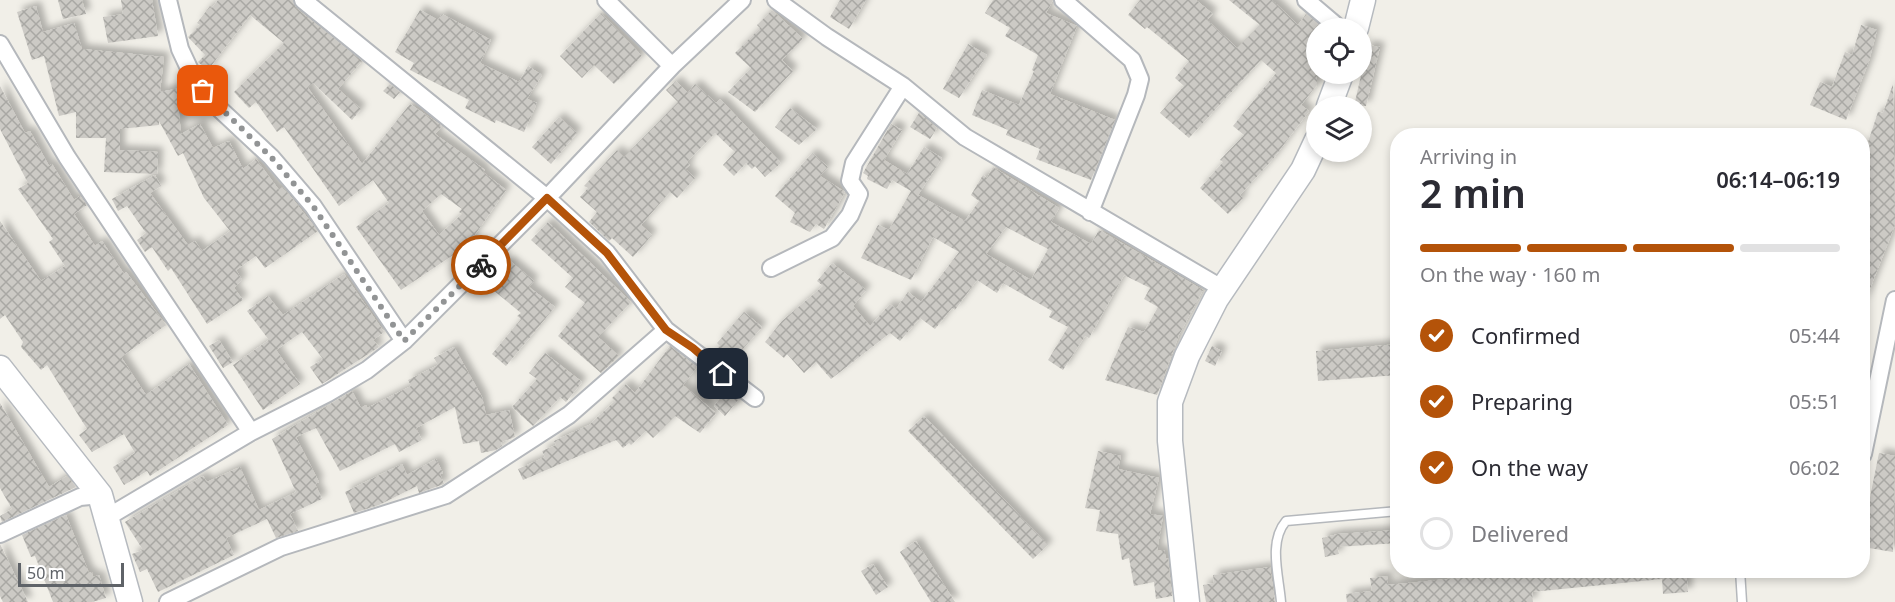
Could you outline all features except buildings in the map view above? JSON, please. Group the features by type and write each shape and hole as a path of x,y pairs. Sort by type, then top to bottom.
{"street":[{"path":"168,0 180,49 195,81 211,101 271,157 313,206 404,341"},
{"path":"303,0 547,198 607,253 666,330 755,398"},
{"path":"606,0 672,66"},
{"path":"106,518 251,432 328,393 367,370 404,341 547,198 672,66 742,0"},
{"path":"776,0 827,37 903,86 965,136 1223,290"},
{"path":"1063,0 1132,60 1140,79 1136,95 1090,212"},
{"path":"1306,0 1328,18"},
{"path":"1358,18 1363,0"},
{"path":"0,44 68,157 251,432"},
{"path":"771,268 832,238 844,224 859,194 850,181 854,163 903,86"},
{"path":"1187,602 1170,441 1170,402 1187,356 1223,290 1307,162"},
{"path":"1870,420 1895,300"},
{"path":"168,602 282,547 446,495 569,415 666,330"},
{"path":"0,368 100,495 130,602"},
{"path":"0,534 80,497 100,495"}],"lane":[{"path":"1281,602 1276,542 1279,530 1286,521 1390,512"},
{"path":"1740,578 1742,602"}],"way so far":[{"path":"203,91 271,157 313,206 404,341 481,265"}],"route":[{"path":"481,265 547,198 607,253 666,330 693,348 723,374"}]}
